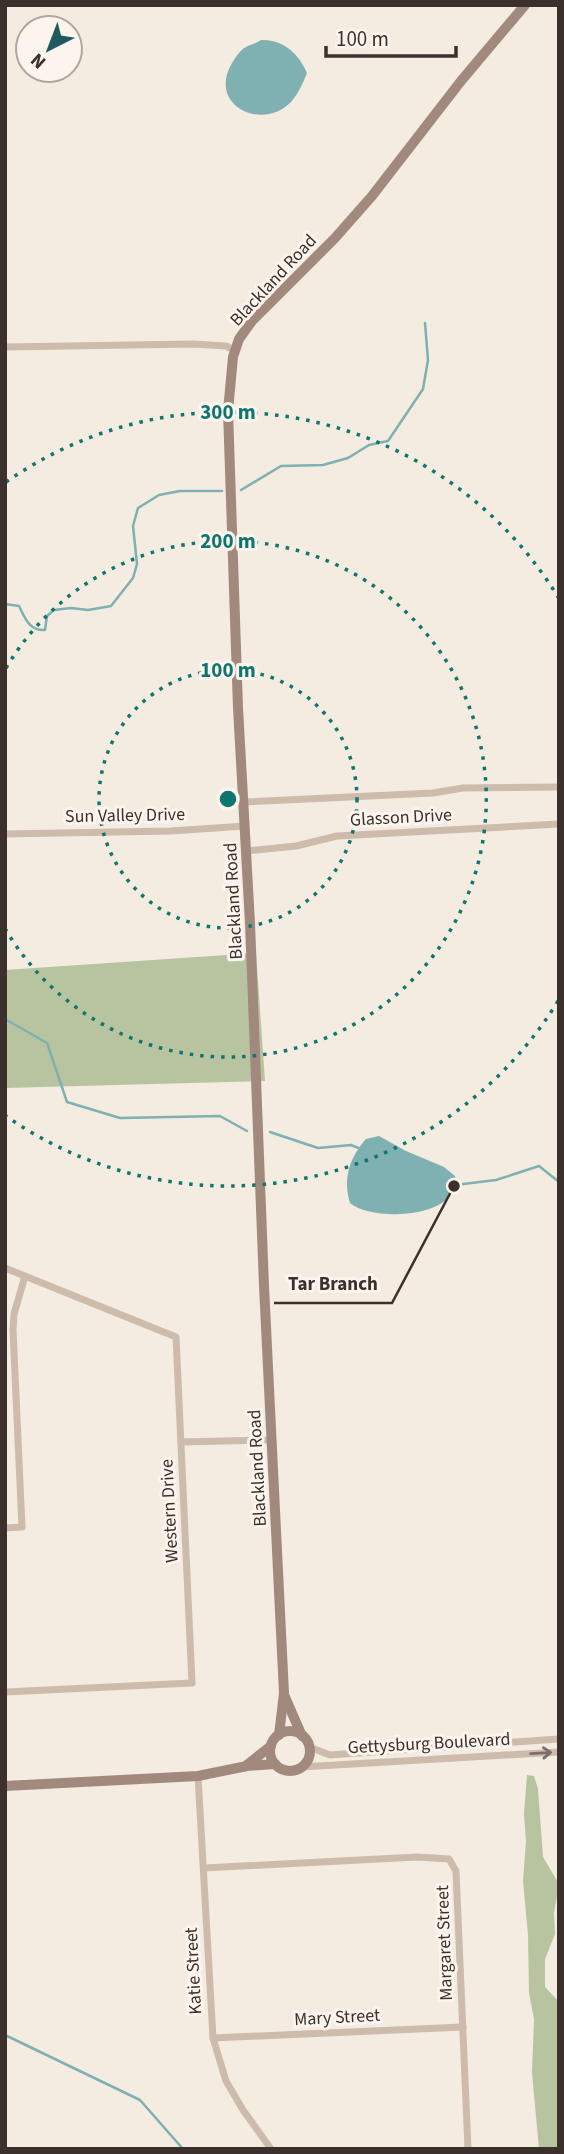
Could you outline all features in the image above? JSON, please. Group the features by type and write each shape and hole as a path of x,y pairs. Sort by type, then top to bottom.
{"street":[{"name":"Blackland Road","path":"279,1735 284,1693 228,411 234,351 252,321 372,196 461,81 525,5"},
{"path":"5,347 193,344 226,346 234,351"},
{"path":"244,802 433,793 463,788 559,787"},
{"name":"Glasson Drive","path":"246,851 296,846 337,836 559,824"},
{"name":"Sun Valley Drive","path":"5,834 245,827"},
{"path":"5,1268 24,1276 14,1314 13,1330 22,1527 5,1528"},
{"name":"Western Drive","path":"5,1692 192,1683 176,1337 24,1276"},
{"path":"181,1442 272,1440"},
{"name":"Blackland Road","path":"284,1693 302,1736"},
{"path":"5,1786 198,1776 247,1766 275,1764 289,1771 302,1767 309,1757 309,1747 302,1736 287,1731 279,1735 271,1746 247,1766"},
{"name":"Gettysburg Boulevard","path":"309,1747 330,1755 559,1739"},
{"path":"271,1746 275,1764"},
{"name":"Gettysburg Boulevard","path":"302,1767 559,1752"},
{"name":"Katie Street","path":"198,1776 213,2038 226,2081 271,2149"},
{"name":"Margaret Street","path":"204,1868 425,1857 450,1859 456,1871 468,2149"},
{"name":"Mary Street","path":"213,2038 463,2026"}],"green space":[{"path":"256,953 265,1081 5,1088 5,970"},
{"path":"527,1775 534,1776 538,1789 543,1857 559,1884 554,1913 555,1934 545,1959 545,1987 559,2002 559,2149 539,2149 532,2073 534,2019 529,1993 528,1935 523,1881"}],"water":[{"path":"261,40 276,42 289,49 300,60 307,73 291,102 279,111 253,114 241,110 232,102 227,91 226,78 240,52"},
{"path":"379,1136 444,1167 455,1176 453,1190 445,1201 413,1213 395,1214 377,1213 350,1203 347,1186 349,1169 355,1154 366,1139"}],"waterway":[{"path":"241,490 281,466 323,465 348,458 369,445 388,441 423,389 428,360 425,323"},
{"path":"5,604 19,606 31,626 40,630 45,630 47,616 54,610 88,610 111,606 133,578 137,564 133,526 138,508 159,495 180,491 222,491"},
{"path":"5,1019 47,1043 67,1102 120,1118 220,1116 247,1131"},
{"path":"270,1132 318,1148 351,1145 361,1149"},
{"path":"455,1185 496,1180 539,1166 559,1182"},
{"path":"5,2035 140,2100 183,2149"}],"place":[{"name":"Tar Branch","path":"454,1186"}]}
